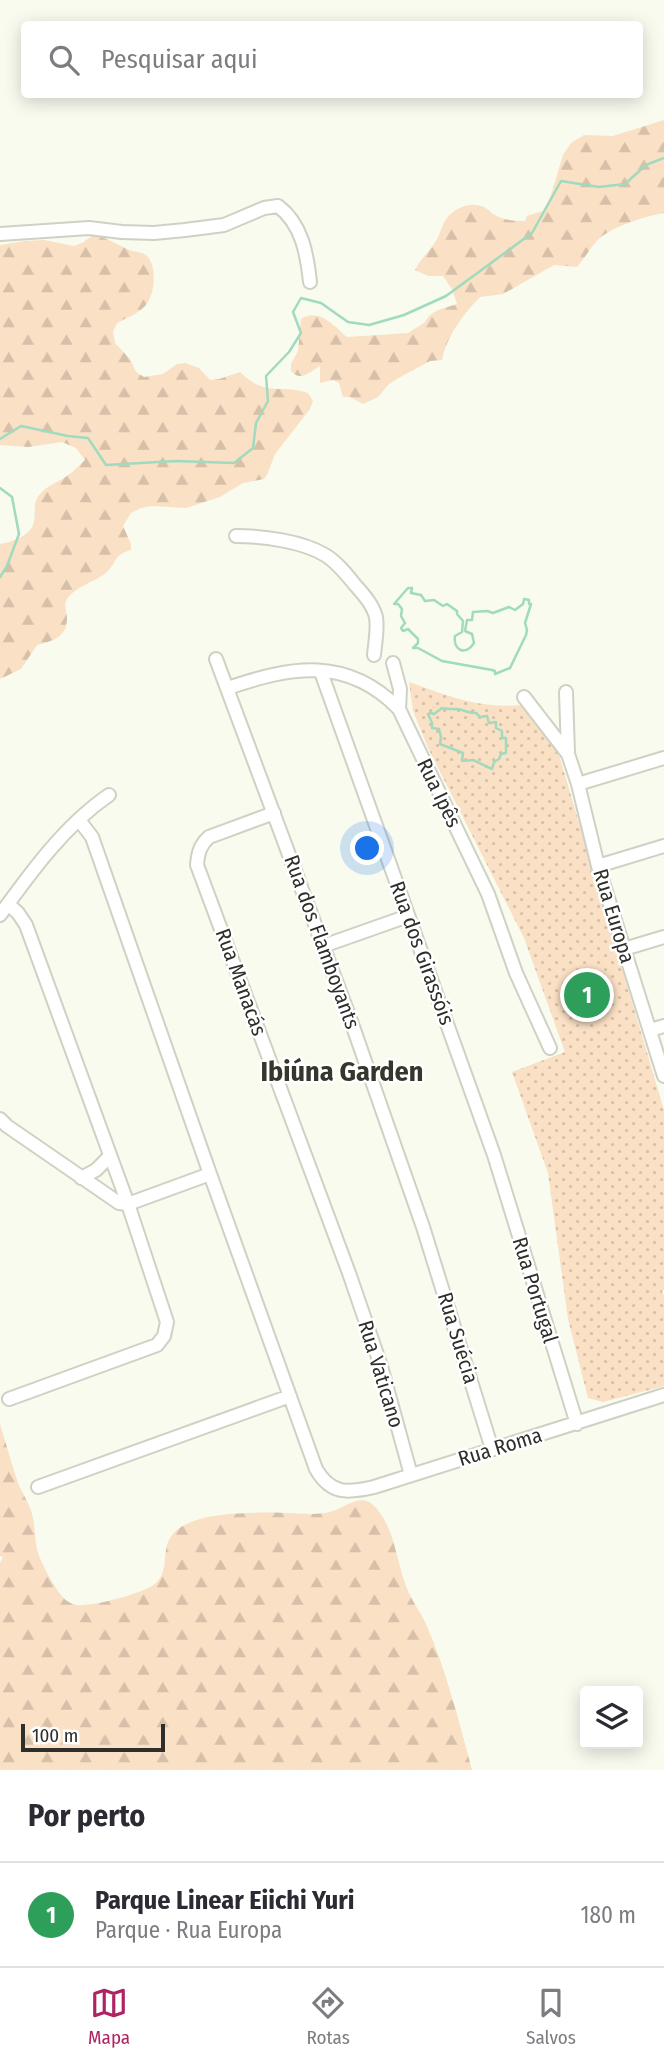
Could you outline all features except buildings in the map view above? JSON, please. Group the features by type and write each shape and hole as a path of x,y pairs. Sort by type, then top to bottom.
{"street":[{"path":"0,234 89,228 154,233 185,230 224,225 264,208 278,206 290,215 300,236 308,258 310,282"},
{"path":"236,536 309,547 326,555 369,602 375,614 377,625 374,655"},
{"name":"Rua dos Flamboyants","path":"216,659 323,946 423,1227"},
{"path":"393,663 400,689 399,709"},
{"name":"Rua Ipês","path":"228,688 285,671 321,672 353,677 368,683 399,709 488,894 516,973 550,1048"},
{"name":"Rua dos Girassóis","path":"321,672 494,1155"},
{"name":"Rua Europa","path":"566,692 568,754 598,866 664,1076"},
{"name":"Rua Europa","path":"524,697 568,754"},
{"path":"578,784 664,758"},
{"path":"9,1399 157,1345 167,1327 167,1317 128,1204 26,925 18,913 4,910 50,851 79,820 109,795"},
{"name":"Rua Manacás","path":"274,813 209,837 202,844 197,865 349,1273"},
{"path":"38,1487 290,1396 92,837 79,820"},
{"path":"598,866 664,846"},
{"path":"323,946 408,915"},
{"path":"624,949 664,937"},
{"path":"650,1030 664,1026"},
{"path":"0,1119 111,1200 119,1203 128,1204 210,1174"},
{"name":"Rua Portugal","path":"494,1155 577,1424"},
{"path":"81,1178 96,1170 110,1156"},
{"name":"Rua Suécia","path":"423,1227 492,1449"},
{"name":"Rua Vaticano","path":"349,1273 381,1366 411,1475"},
{"name":"Rua Roma","path":"290,1396 316,1469 335,1489 352,1492 664,1395"}],"green space":[{"path":"664,120 664,213 632,222 601,237 577,267 554,265 503,294 480,297 456,326 442,360 430,361 402,376 389,384 378,397 363,404 350,397 343,397 339,383 333,380 320,383 320,366 301,376 291,371 291,364 298,351 301,319 308,316 326,319 347,337 408,333 438,310 457,304 452,289 443,276 428,276 415,270 436,241 446,219 454,211 464,206 479,205 501,218 525,221 527,216 543,211 550,198 563,155 571,143 584,135 613,136"},
{"path":"95,234 146,255 152,266 154,281 148,301 139,311 117,323 113,332 115,343 130,359 136,372 144,377 163,374 177,364 185,363 199,368 210,380 240,372 258,385 308,393 313,401 310,409 275,454 264,479 243,483 220,497 186,508 152,506 131,513 123,526 131,550 118,556 102,576 70,596 65,603 67,618 62,634 54,640 37,645 21,669 0,679 0,544 27,533 33,525 38,497 46,488 67,476 85,460 76,448 62,442 28,447 0,445 0,245 44,240 74,246"},
{"path":"409,682 478,703 522,705 559,755 664,1110 664,1386 603,1402 588,1398 568,1319 548,1173 512,1072 565,1052 524,938 429,750 413,711"},
{"path":"0,1424 17,1480 32,1514 39,1556 59,1593 67,1601 77,1605 118,1598 142,1591 157,1582 162,1575 168,1543 179,1528 191,1522 238,1513 321,1513 353,1502 368,1501 379,1512 390,1531 406,1586 440,1659 472,1770 0,1770 0,1563 3,1557 0,1556"}],"waterway":[{"path":"0,439 21,426 88,438 106,465 175,461 234,463 253,448 256,423 268,401 266,376 289,352 301,333 293,312 301,298 321,303 348,322 369,325 404,315 446,296 532,233 561,181 599,187 625,184 646,165 664,158"},
{"path":"0,488 12,497 19,534 0,577"},
{"path":"408,588 412,588 411,593 421,595 425,601 434,600 443,606 447,604 457,611 463,621 462,632 455,636 455,641 461,650 467,650 474,643 472,634 465,631 467,620 472,620 473,612 493,613 509,607 515,610 523,604 524,599 529,600 531,604 525,623 526,635 510,668 495,674 492,670 442,661 413,648 418,639 408,629 403,631 401,628 405,623 401,616 402,609 398,604 394,604 408,588"},
{"path":"442,708 476,713 480,717 487,716 489,723 496,722 496,728 502,731 502,738 506,738 506,753 501,754 492,769 473,760 462,761 463,753 440,744 439,729 432,728 428,714 434,714 442,708"}],"place":[{"name":"Parque Linear Eiichi Yuri","path":"587,995"}],"district":[{"name":"Ibiúna Garden","path":"342,1071"}]}
